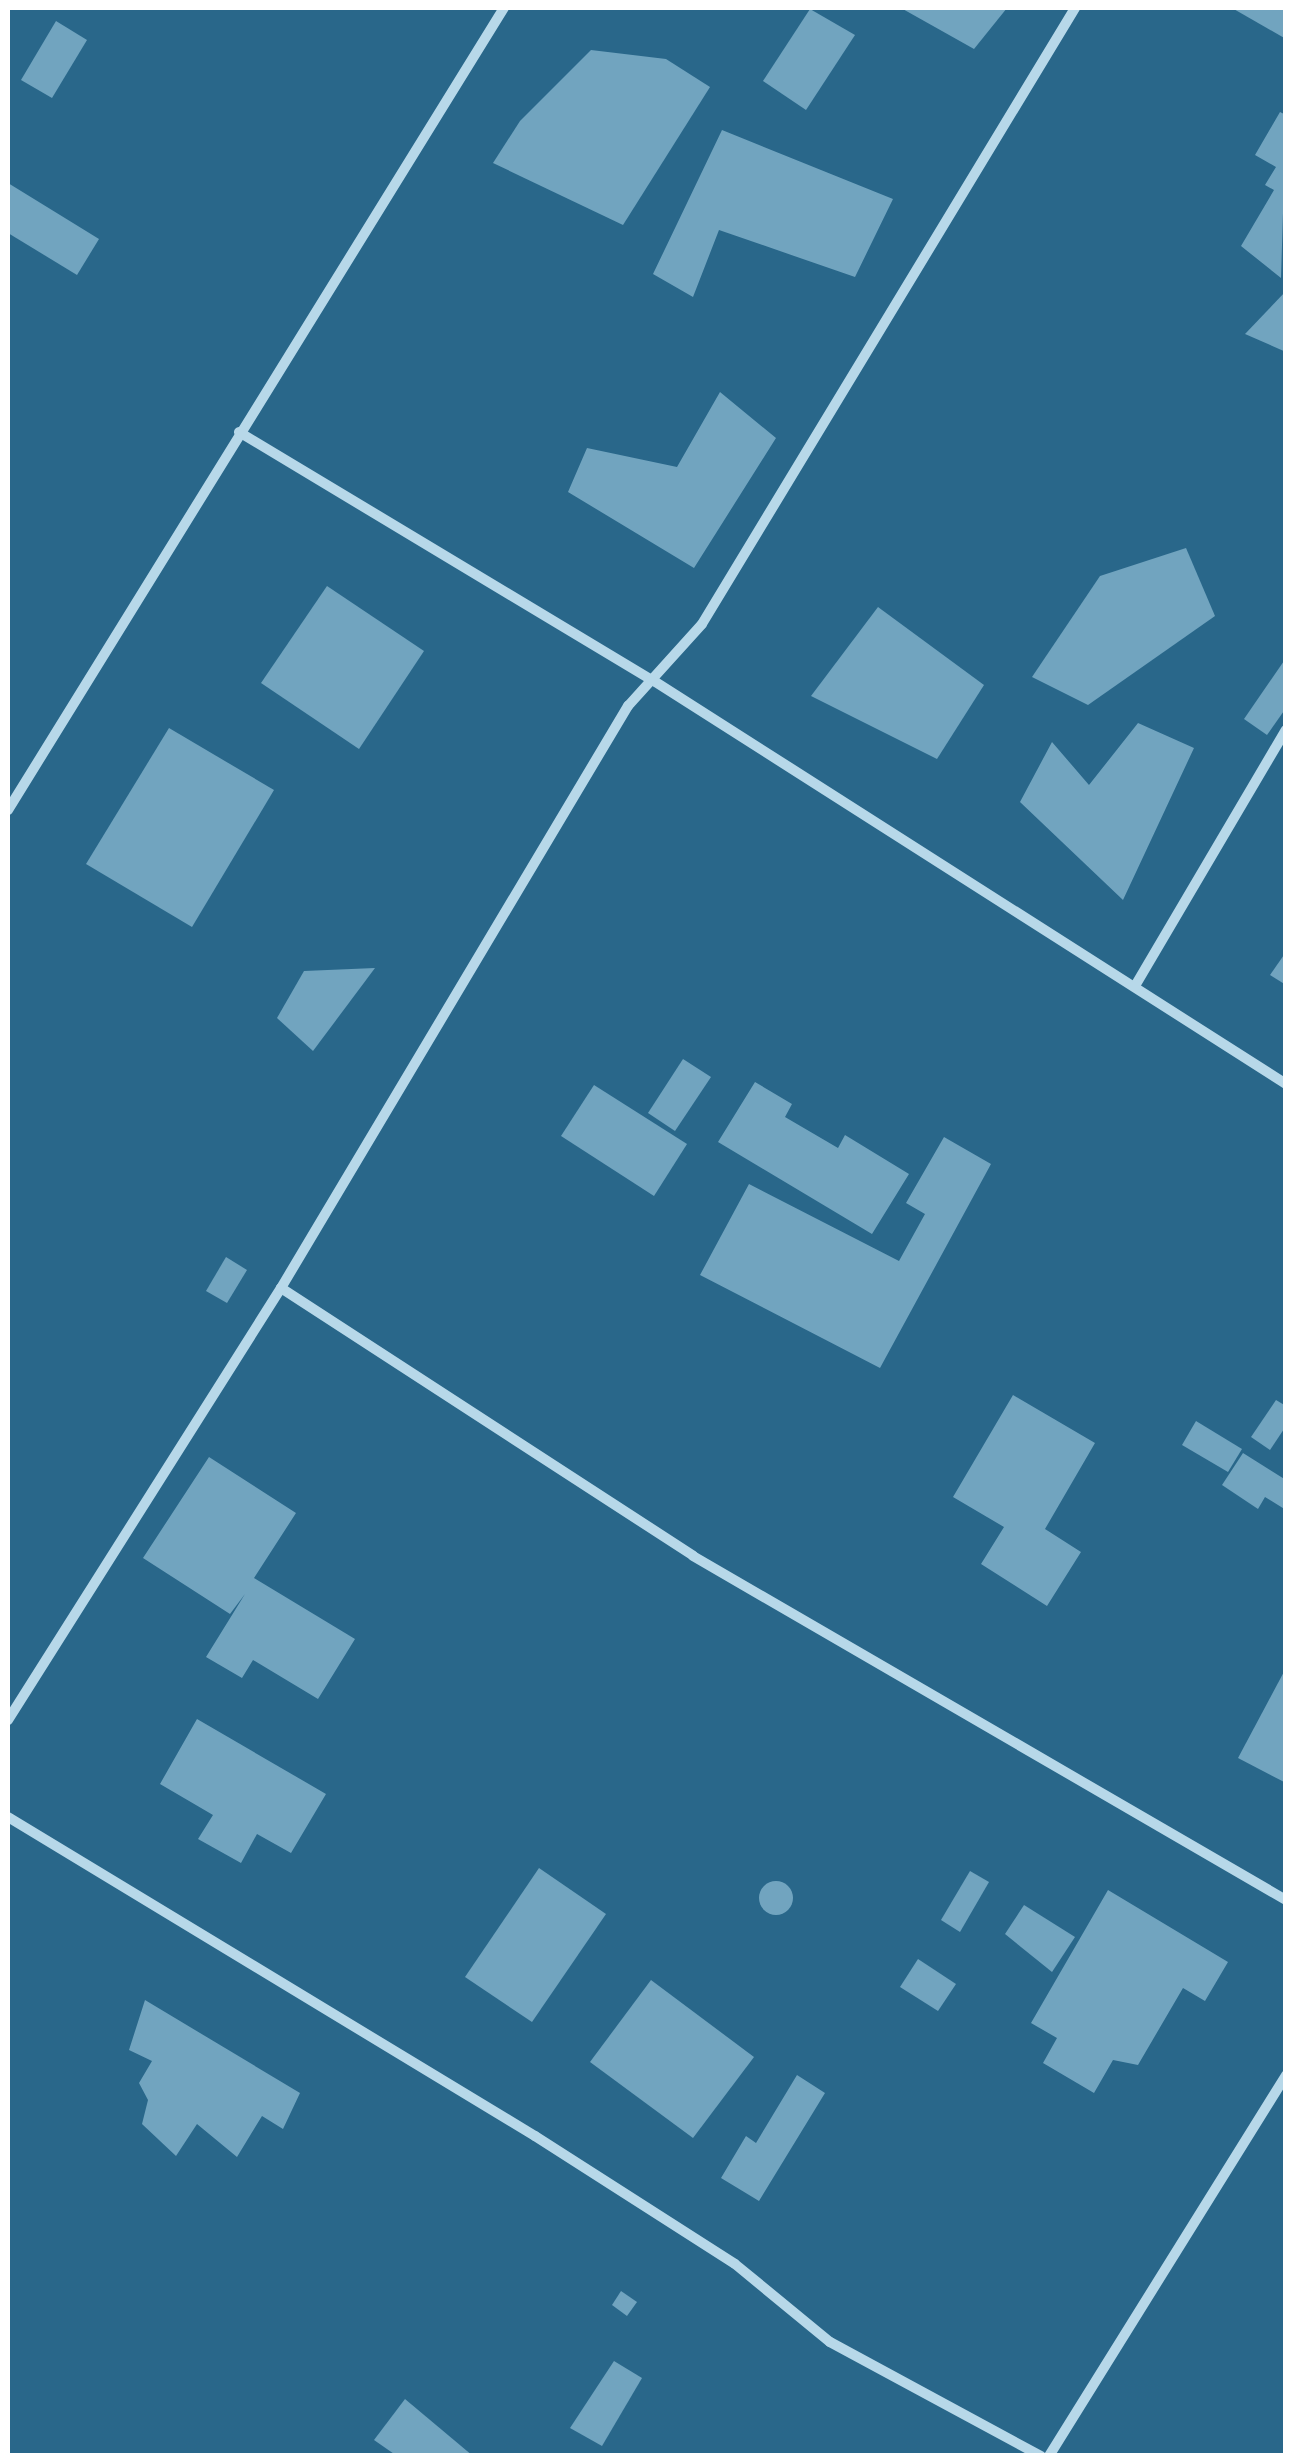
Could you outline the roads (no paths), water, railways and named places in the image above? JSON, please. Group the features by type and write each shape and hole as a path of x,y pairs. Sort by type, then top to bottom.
{"street":[{"path":"8,810 504,8"},
{"path":"8,1720 280,1288 628,706 702,624 1076,8"},
{"path":"239,432 654,680 1286,1084"},
{"path":"1135,986 1286,730"},
{"path":"280,1288 692,1556 1286,1900"},
{"path":"8,1817 535,2136 735,2264 830,2342 1042,2456"},
{"path":"1049,2456 1286,2074"}]}
